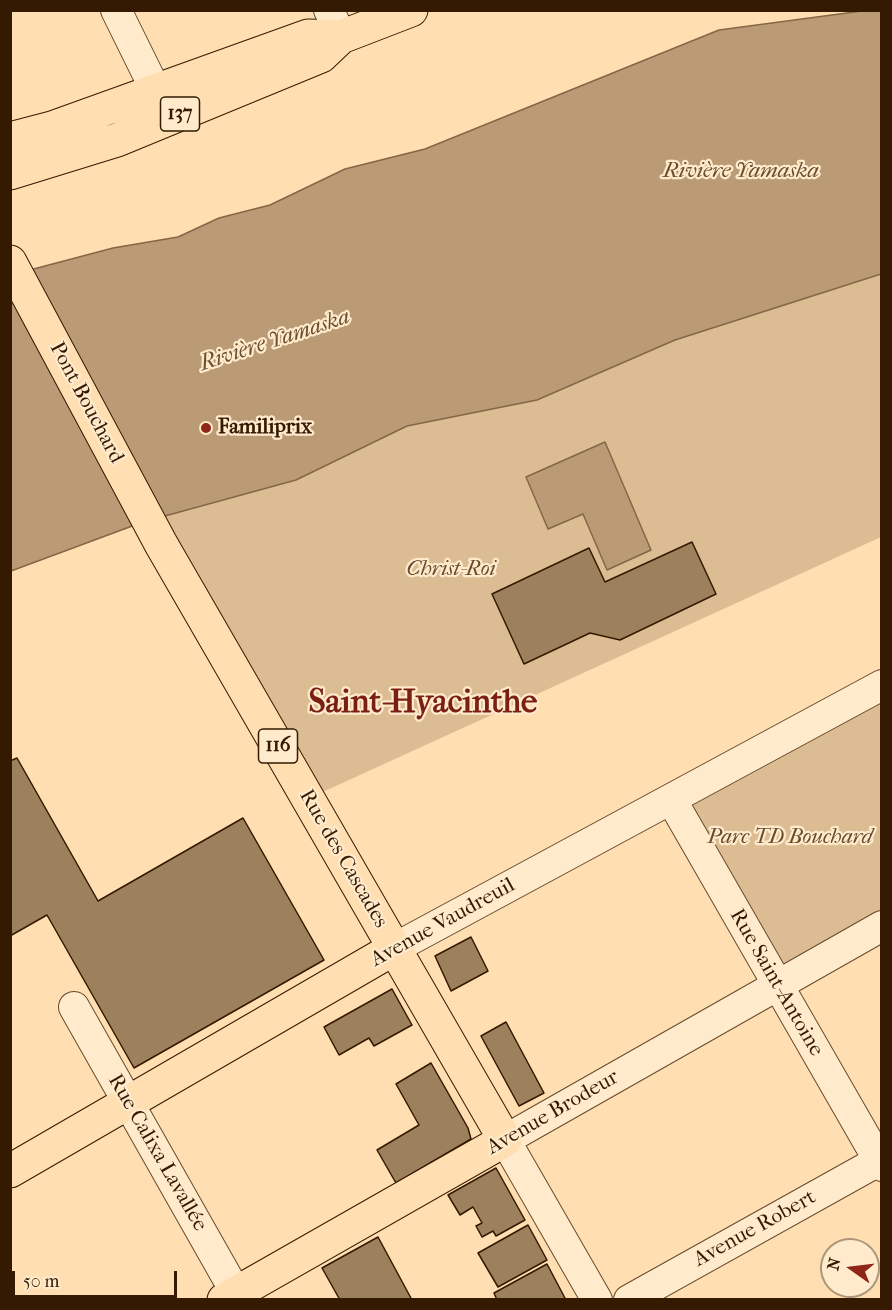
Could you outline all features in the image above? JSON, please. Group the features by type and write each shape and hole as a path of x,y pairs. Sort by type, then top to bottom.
{"main road":[{"name":"137","path":"10,139 52,128 308,36 335,24 411,10"},
{"name":"137","path":"10,173 117,140 321,56 335,24"},
{"path":"10,124 52,128"},
{"name":"Pont Bouchard","path":"10,262 161,544"},
{"name":"Rue des Cascades","path":"161,544 506,1140"},
{"name":"Avenue Vaudreuil","path":"10,1171 395,948"},
{"name":"Avenue Brodeur","path":"234,1297 506,1140"}],"street":[{"path":"116,10 156,91"},
{"name":"Avenue Vaudreuil","path":"395,948 882,686"},
{"name":"Rue Saint-Antoine","path":"671,799 880,1162"},
{"name":"Avenue Brodeur","path":"506,1140 882,926"},
{"name":"Rue Calixa Lavallée","path":"74,1007 128,1101 234,1297"},
{"name":"Rue des Cascades","path":"506,1140 597,1299"},
{"name":"Avenue Robert","path":"629,1299 880,1162"}],"green space":[{"name":"Christ-Roi","path":"881,274 881,537 303,801 143,522 296,480 407,426 537,400 675,340"},
{"name":"Parc TD Bouchard","path":"881,678 881,920 769,984 665,802"}],"water":[{"name":"Rivière Yamaska","path":"862,11 881,11 881,274 675,340 537,400 407,426 296,480 143,522 11,571 11,275 113,248 178,237 219,218 270,205 345,169 425,149 719,30"},
{"path":"605,442 651,550 607,570 583,514 548,529 526,477"}],"building":[{"path":"692,542 716,594 620,640 590,633 524,664 492,594 589,548 605,582"},
{"path":"17,758 98,901 243,818 324,960 134,1068 47,915 10,936 10,761"},
{"path":"471,937 488,971 451,991 435,956"},
{"path":"392,989 412,1025 374,1046 369,1038 339,1055 324,1027"},
{"path":"506,1022 544,1093 519,1106 481,1036"},
{"path":"431,1063 468,1128 471,1139 396,1183 377,1150 419,1125 396,1084"},
{"path":"496,1168 525,1220 496,1236 493,1231 482,1237 476,1226 482,1223 473,1207 460,1215 448,1195"},
{"path":"528,1225 547,1260 498,1287 478,1253"},
{"path":"378,1237 412,1300 340,1300 322,1268"},
{"path":"547,1264 566,1300 497,1300 494,1293"}],"place":[{"name":"Familiprix","path":"206,428"}],"district":[{"name":"Saint-Hyacinthe","path":"423,704"}]}
